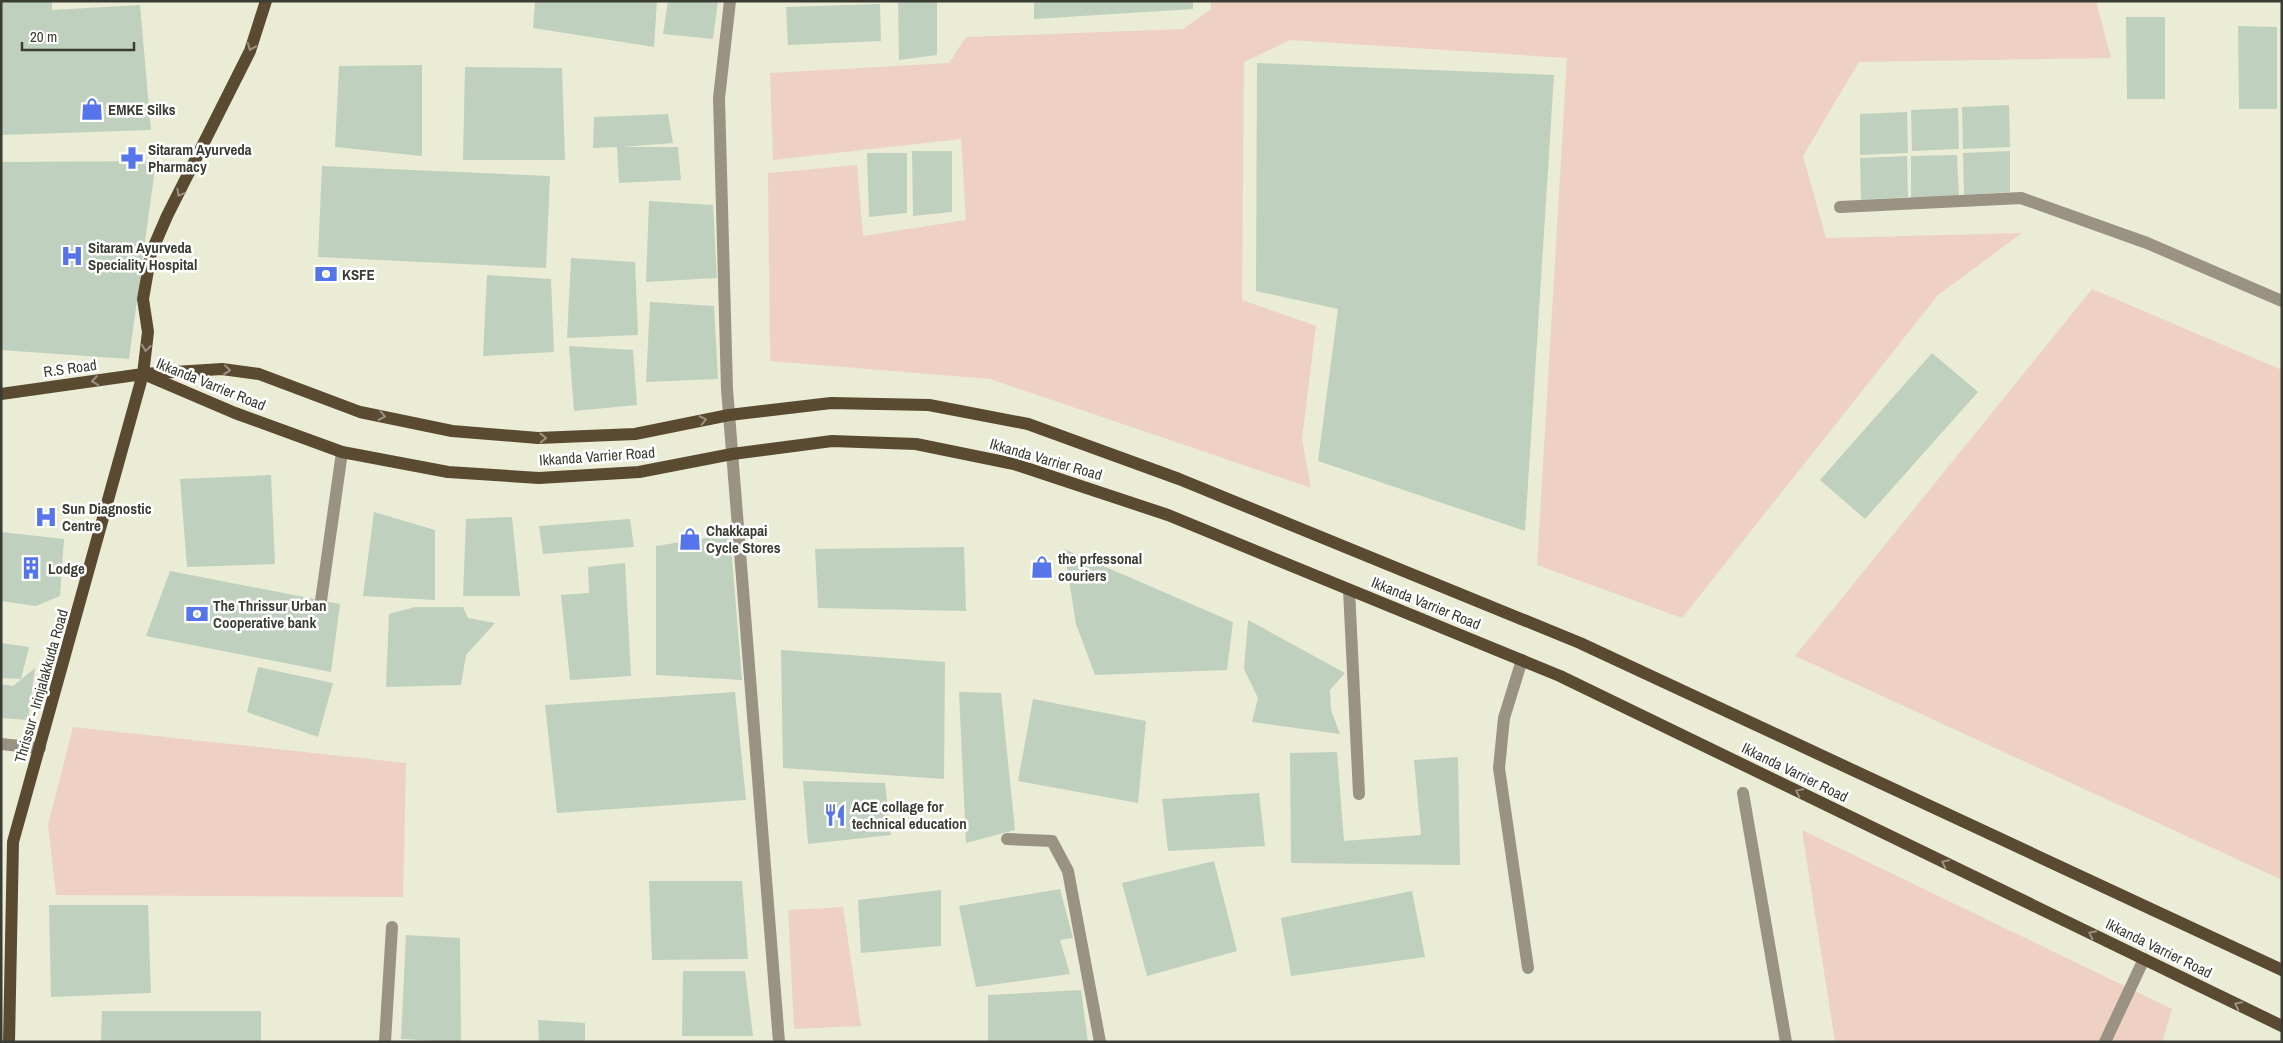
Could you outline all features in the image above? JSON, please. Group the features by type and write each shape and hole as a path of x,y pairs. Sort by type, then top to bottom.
{"main road":[{"name":"Thrissur - Irinjalakkuda Road","path":"9,1042 13,842 143,374 148,332 143,298 151,253 167,216 250,51 266,1"},
{"name":"Ikkanda Varrier Road","path":"143,374 222,369 259,374 360,412 452,431 538,438 635,434 729,415 831,403 929,405 1028,424 1179,479 1580,643 2282,970"},
{"name":"R.S Road","path":"1,394 143,374"},
{"name":"Ikkanda Varrier Road","path":"143,374 236,413 342,452 448,472 540,478 639,472 732,454 832,441 916,444 1014,464 1168,514 1560,676 2282,1026"}],"street":[{"path":"730,1 719,98 729,415 780,1042"},
{"path":"1840,207 2021,198 2147,243 2282,301"},
{"path":"320,608 342,452"},
{"path":"1349,590 1359,794"},
{"path":"1522,660 1504,718 1499,768 1528,968"},
{"path":"1,744 40,748"},
{"path":"1743,793 1786,1042"},
{"path":"1008,839 1052,841 1068,871 1100,1042"},
{"path":"385,1042 392,927"},
{"path":"2106,1042 2144,959"}],"shaded area":[{"path":"1211,1 2096,1 2111,58 1859,62 1803,156 1826,238 2022,233 1938,295 1682,618 1537,565 1567,58 1290,40 1244,62 1242,300 1316,326 1302,439 1311,488 990,379 770,361 768,173 857,165 863,236 966,220 961,139 773,160 770,73 949,63 966,37 1183,29 1211,9"},
{"path":"2092,289 2282,370 2282,880 1795,656"},
{"path":"73,727 406,763 403,897 56,895 48,825"},
{"path":"1802,830 2172,1009 2162,1042 1835,1042"},
{"path":"843,907 861,1026 794,1029 788,910"}],"building":[{"path":"1,1 52,1 52,10 140,5 151,130 1,135"},
{"path":"535,1 657,1 654,47 533,28"},
{"path":"668,1 718,1 713,39 663,34"},
{"path":"898,1 937,1 937,55 899,60"},
{"path":"1034,1 1193,1 1193,9 1034,19"},
{"path":"880,4 881,41 788,45 786,7"},
{"path":"2126,17 2165,17 2165,99 2127,99"},
{"path":"2238,26 2277,27 2277,109 2239,109"},
{"path":"1257,63 1554,75 1525,531 1318,461 1338,309 1256,291"},
{"path":"422,65 422,156 335,147 339,66"},
{"path":"465,67 562,68 565,160 463,160"},
{"path":"2009,105 2010,147 1963,149 1962,107"},
{"path":"1958,108 1959,149 1912,151 1911,110"},
{"path":"1907,112 1908,153 1860,155 1860,114"},
{"path":"668,114 673,143 622,147 678,147 681,180 619,183 617,147 593,148 594,117"},
{"path":"912,151 952,151 952,212 913,216"},
{"path":"2010,151 2010,192 1964,195 1963,153"},
{"path":"867,153 907,153 907,213 869,217"},
{"path":"1957,155 1959,196 1911,198 1911,156"},
{"path":"1907,156 1908,197 1861,200 1860,158"},
{"name":"Sitaram Ayurveda Speciality Hospital","path":"156,161 129,359 1,350 1,162"},
{"path":"322,166 550,176 546,268 318,257"},
{"path":"649,201 713,205 717,278 646,282"},
{"path":"571,258 635,262 638,335 567,338"},
{"path":"487,275 551,279 554,352 483,356"},
{"path":"650,302 714,306 718,379 646,382"},
{"path":"569,346 633,350 637,405 574,411"},
{"path":"1932,353 1978,392 1865,519 1820,480"},
{"path":"271,475 275,564 187,567 180,479"},
{"path":"374,512 435,530 435,600 363,596"},
{"path":"512,517 520,596 463,596 466,519"},
{"path":"630,519 634,547 543,554 539,526"},
{"name":"Lodge","path":"1,532 64,539 60,596 36,606 1,601"},
{"path":"730,534 742,680 656,675 656,546"},
{"path":"964,547 966,611 818,608 815,549"},
{"path":"1064,549 1233,622 1227,670 1095,675 1076,624"},
{"path":"625,563 631,676 570,680 561,595 589,593 588,567"},
{"path":"170,571 340,604 331,672 146,636"},
{"path":"415,607 463,607 468,618 495,623 466,655 461,685 386,687 389,614"},
{"path":"1248,620 1345,673 1330,690 1331,710 1340,734 1252,722 1258,698 1244,669"},
{"path":"1,643 29,647 21,679 1,678"},
{"path":"781,650 945,662 944,779 783,768"},
{"path":"258,667 333,683 318,737 247,712"},
{"path":"35,668 28,720 1,718 1,684 13,686"},
{"path":"735,692 746,800 557,813 545,705"},
{"path":"959,692 1001,693 1015,830 966,843"},
{"path":"1033,699 1146,721 1138,803 1018,781"},
{"path":"1337,752 1344,841 1421,835 1414,760 1458,757 1460,865 1291,863 1290,753"},
{"path":"803,781 885,783 891,835 808,844"},
{"path":"1259,793 1265,846 1168,851 1162,799"},
{"path":"1214,861 1237,951 1147,976 1122,883"},
{"path":"649,881 742,881 748,959 652,960"},
{"path":"1060,889 1073,938 1060,940 1070,974 976,987 959,906"},
{"path":"941,890 941,946 861,953 858,900"},
{"path":"1412,891 1425,957 1291,976 1281,918"},
{"path":"49,905 148,905 151,993 51,997"},
{"path":"406,935 460,938 461,1042 401,1039"},
{"path":"683,971 745,971 753,1036 682,1036"},
{"path":"1081,990 1088,1042 988,1042 988,995"},
{"path":"102,1011 261,1011 261,1042 101,1042"},
{"path":"538,1020 585,1023 585,1042 539,1042"}],"place":[{"name":"EMKE Silks","path":"92,109"},
{"name":"Sitaram Ayurveda Pharmacy","path":"132,158"},
{"name":"Sitaram Ayurveda Speciality Hospital","path":"72,256"},
{"name":"KSFE","path":"326,274"},
{"name":"Sun Diagnostic Centre","path":"46,517"},
{"name":"Chakkapai Cycle Stores","path":"690,539"},
{"name":"the prfessonal couriers","path":"1042,567"},
{"name":"Lodge","path":"31,568"},
{"name":"The Thrissur Urban Cooperative bank","path":"197,614"},
{"name":"ACE collage for technical education","path":"835,815"}]}
